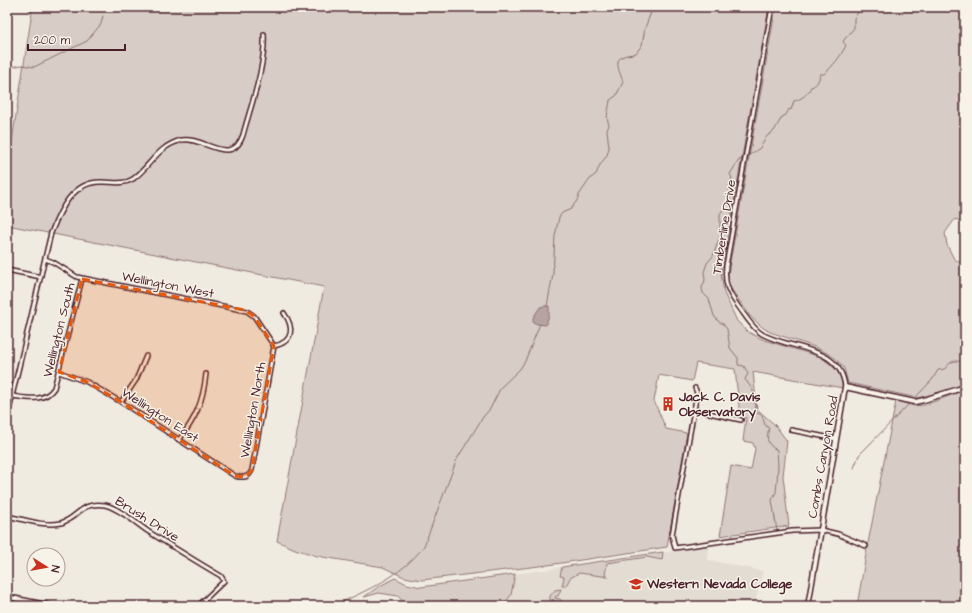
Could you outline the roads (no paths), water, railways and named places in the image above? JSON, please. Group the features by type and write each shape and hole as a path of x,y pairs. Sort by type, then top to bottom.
{"street":[{"name":"Timberline Drive","path":"772,7 726,266 725,281 735,302 758,331 773,338 810,349 831,361 840,369 843,375 845,387"},
{"path":"7,416 9,396 52,233 57,217 65,204 74,192 82,186 98,181 120,183 132,180 158,153 170,145 181,141 191,140 224,150 232,149 240,143 262,60 264,34"},
{"name":"Wellington West","path":"45,259 82,279 247,311 254,316 274,346"},
{"path":"7,270 41,277"},
{"name":"Wellington South","path":"9,396 36,399 45,397 54,388 82,279"},
{"path":"274,346 287,340 291,333 291,324 284,313"},
{"name":"Wellington North","path":"247,477 252,470 274,346"},
{"path":"121,402 136,380 146,356"},
{"name":"Wellington East","path":"59,372 87,382 121,402 235,476 241,478 247,477"},
{"path":"179,440 194,418 203,395 206,374"},
{"name":"Combs Canyon Road","path":"808,606 845,387 915,402 965,387"},
{"path":"695,388 697,394 695,410 673,524 672,535 675,548 792,531 821,530 838,534 866,546"},
{"path":"695,410 741,420"},
{"path":"791,430 836,439"},
{"name":"Brush Drive","path":"7,516 48,524 60,523 90,505 105,506 118,511 181,552 222,576 224,581 198,606"},
{"path":"7,597 50,606"}],"waterway":[{"path":"104,11 106,7"},
{"path":"547,306 553,274 555,236 559,217 562,213 571,209 590,179 596,174 607,155 609,148 607,130 609,125 607,115 610,100 616,96 623,82 618,68 618,61 624,56 636,53 642,45 645,28 653,7"},
{"path":"749,155 760,148 767,136 774,131 782,117 786,115 789,109 791,110 794,101 802,98 811,87 817,83 820,74 824,74 831,68 846,45 843,42 844,40 854,28 854,18 859,7"},
{"path":"7,68 22,65 34,67 87,41 101,24 103,16"},
{"path":"743,159 739,160 730,174 732,178 729,186 730,199 720,214 720,236 713,256 707,263 704,272 705,280 702,288 703,293 709,299 714,316 727,329 730,348 738,358 738,365 744,366 748,374 745,379 753,392 754,402 756,405 755,412 762,415 765,425 769,428 769,444 777,450 777,482 776,492 772,500 777,531"},
{"path":"334,606 394,575 415,557 424,546 457,459 483,417 490,409 501,387 520,369 525,361 540,324"},
{"path":"914,399 932,380 938,370 946,368 953,361 965,361"},
{"path":"854,468 859,455 909,404"},
{"path":"768,587 775,588"}],"place":[{"name":"Jack C. Davis Observatory","path":"668,404"},
{"name":"Western Nevada College","path":"636,584"}]}
